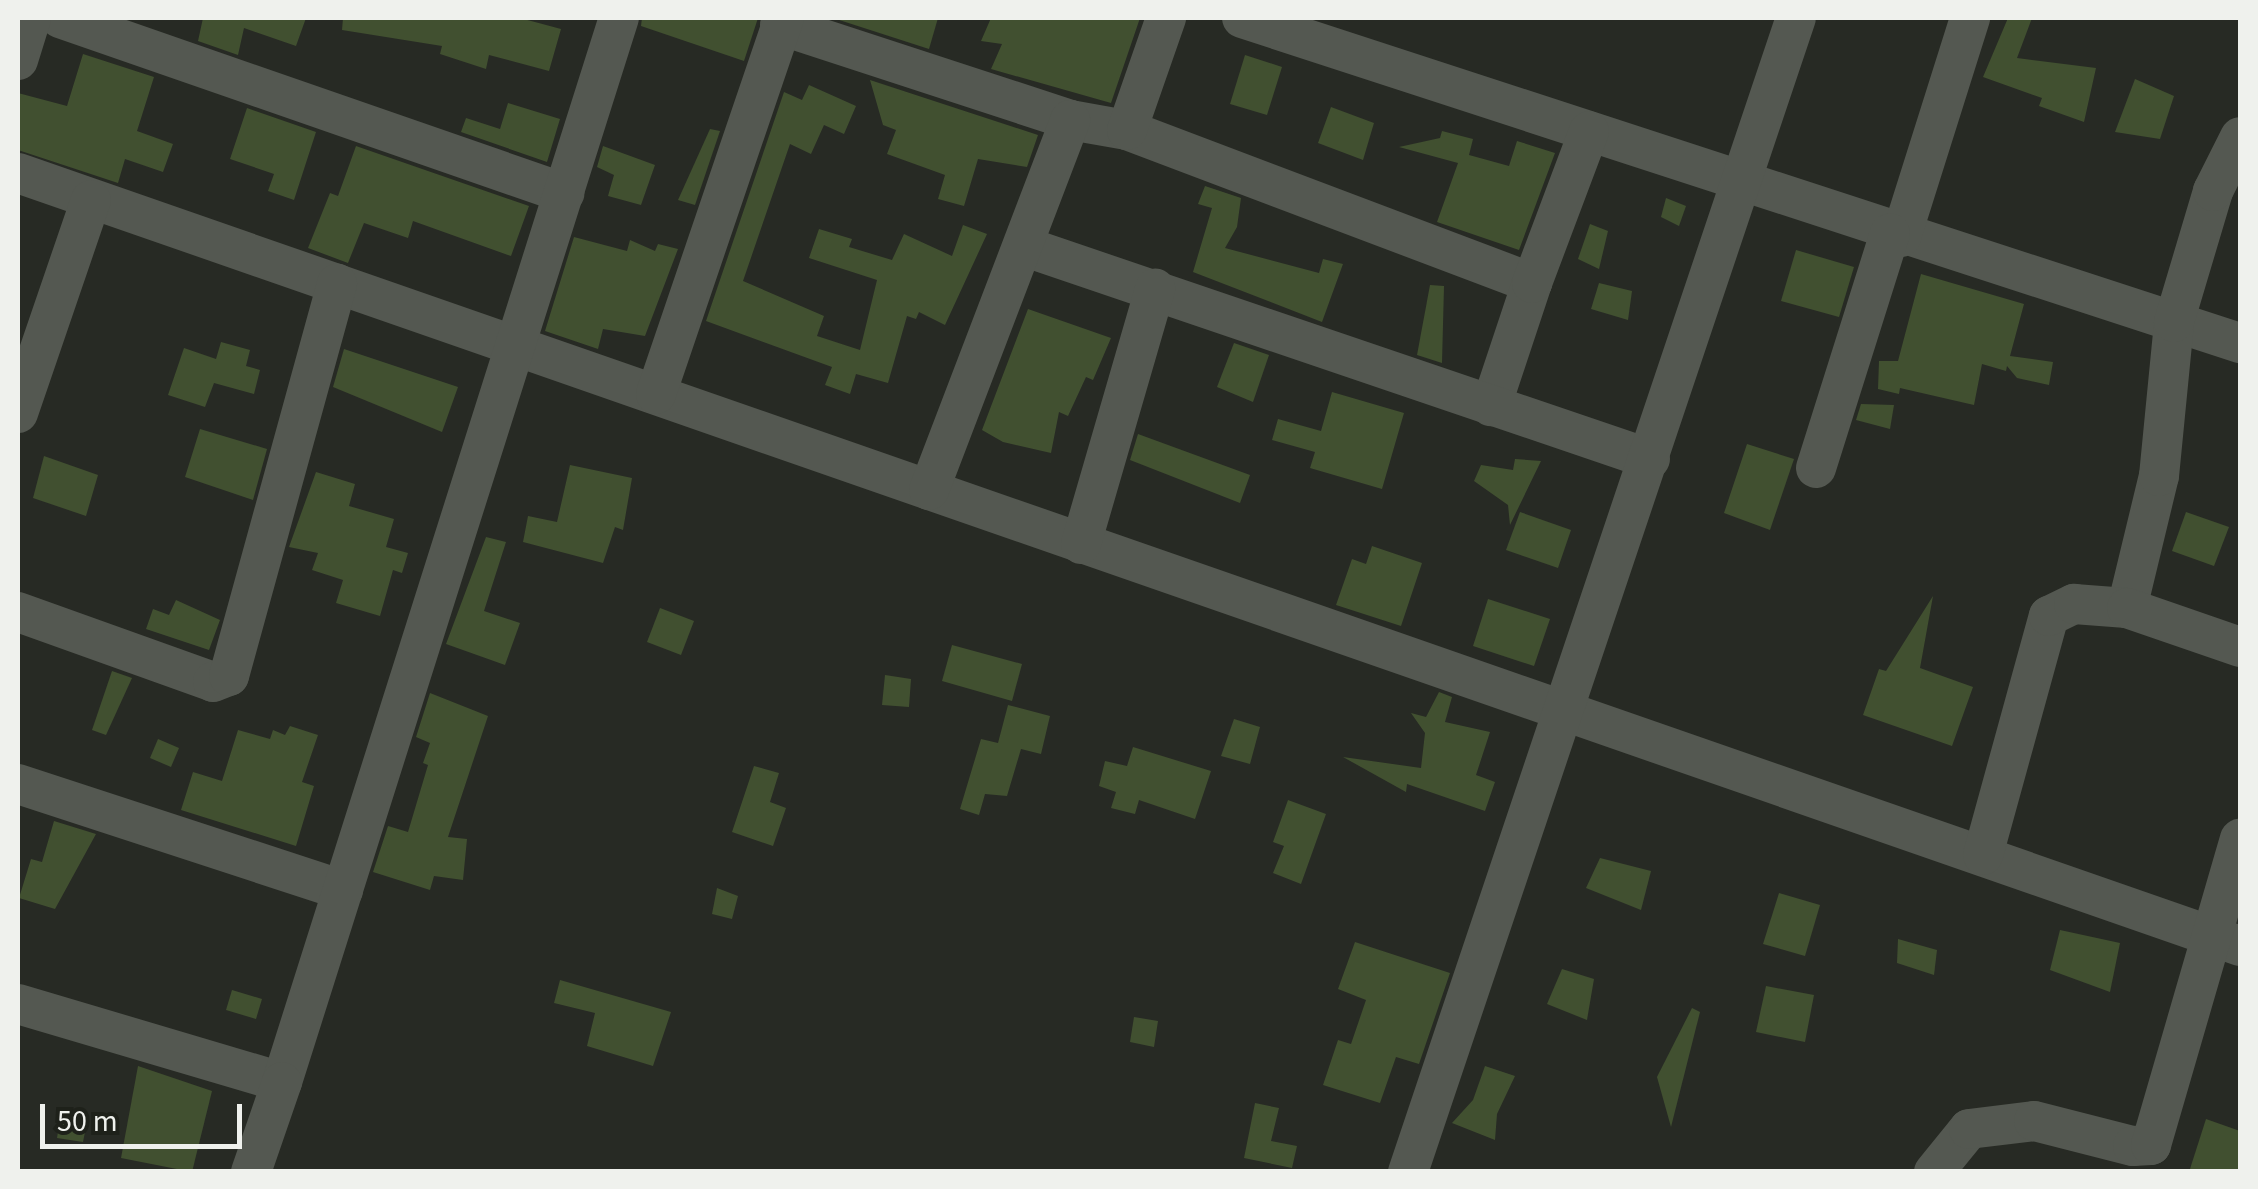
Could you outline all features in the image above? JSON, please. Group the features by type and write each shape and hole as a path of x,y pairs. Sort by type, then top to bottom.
{"street":[{"path":"18,60 31,18"},
{"path":"60,18 564,193"},
{"path":"252,1172 619,18"},
{"path":"1127,130 1166,18"},
{"path":"1242,18 1895,235 2240,343"},
{"path":"1408,1172 1796,18"},
{"path":"1816,468 1970,18"},
{"path":"656,394 782,21 1070,120 1127,130 1532,282"},
{"path":"929,490 1026,246 1070,120"},
{"path":"1491,406 1532,282 1589,131"},
{"path":"2127,608 2159,476 2174,322 2214,191 2240,137"},
{"path":"18,173 1563,715 2226,941"},
{"path":"21,391 91,200"},
{"path":"1026,246 1650,459"},
{"path":"18,612 212,682 229,676 337,284"},
{"path":"1081,544 1155,290"},
{"path":"1983,855 2049,616 2074,604 2127,608 2240,647"},
{"path":"18,784 343,890"},
{"path":"1934,1172 1968,1129 2034,1120 2133,1146 2152,1145 2226,941 2240,840"},
{"path":"18,1004 282,1082"}],"building":[{"path":"203,18 306,18 296,46 244,28 238,55 198,41"},
{"path":"343,18 520,18 561,29 549,71 489,55 486,69 440,54 442,46 342,30"},
{"path":"642,18 758,18 744,61 641,26"},
{"path":"833,18 938,18 929,49"},
{"path":"991,18 1140,18 1111,103 991,69 1002,44 981,41"},
{"path":"2008,18 2032,18 2017,58 2096,68 2084,122 2039,106 2042,98 1983,77"},
{"path":"83,54 154,77 137,131 173,144 163,172 125,159 118,183 18,150 18,93 67,106"},
{"path":"1245,55 1282,67 1267,115 1230,104"},
{"path":"2135,79 2174,96 2160,139 2115,132"},
{"path":"870,80 1038,135 1027,167 978,159 964,206 938,199 945,175 887,154 896,130 883,125"},
{"path":"809,85 856,106 844,134 824,125 811,154 790,144 743,281 824,316 817,336 860,350 877,280 809,258 819,229 852,239 849,247 892,260 904,234 952,256 963,225 987,234 945,325 919,312 916,319 907,316 888,383 856,374 850,394 825,385 832,367 706,321 784,92 802,100"},
{"path":"508,103 560,119 547,162 461,132 466,118 500,129"},
{"path":"1331,107 1374,123 1363,160 1318,143"},
{"path":"247,108 316,132 294,200 268,191 274,174 230,159"},
{"path":"710,129 720,131 695,205 678,200"},
{"path":"1442,131 1473,139 1469,155 1509,166 1517,141 1555,153 1519,250 1437,222 1458,163 1399,147 1440,138"},
{"path":"356,146 529,206 511,256 413,221 408,238 364,223 348,263 308,248 330,193 338,196"},
{"path":"603,146 655,165 641,205 608,196 614,175 597,167"},
{"path":"1205,186 1241,198 1237,227 1225,248 1319,273 1323,259 1343,264 1322,322 1193,272 1212,208 1198,204"},
{"path":"1666,198 1686,206 1679,226 1661,217"},
{"path":"1590,224 1608,231 1599,269 1578,259"},
{"path":"574,237 627,251 630,240 655,251 658,244 678,249 645,336 603,329 598,349 545,331"},
{"path":"1796,250 1854,267 1839,317 1781,301"},
{"path":"1921,274 2024,304 2010,356 2053,362 2049,385 2017,378 2007,366 2006,371 1982,364 1974,405 1900,388 1899,394 1878,389 1879,361 1898,361"},
{"path":"1599,283 1632,291 1628,320 1591,309"},
{"path":"1430,285 1444,286 1442,363 1417,355"},
{"path":"1028,309 1111,338 1093,380 1086,377 1068,416 1059,412 1051,453 1003,442 982,430"},
{"path":"221,342 250,350 246,366 260,370 254,394 214,383 205,407 168,395 184,348 216,359"},
{"path":"1234,343 1269,355 1253,402 1217,387"},
{"path":"344,349 458,387 442,432 333,387"},
{"path":"1332,392 1404,413 1382,489 1310,468 1315,452 1272,440 1278,419 1321,431"},
{"path":"1861,404 1894,405 1890,429 1856,420"},
{"path":"200,429 267,449 253,500 185,477"},
{"path":"1138,434 1250,475 1240,503 1130,460"},
{"path":"1747,444 1794,459 1770,530 1724,513"},
{"path":"44,456 98,475 86,516 33,498"},
{"path":"1515,459 1541,461 1510,525 1508,505 1474,481 1481,465 1513,470"},
{"path":"570,465 632,478 623,530 615,527 603,563 523,542 528,516 557,522"},
{"path":"316,472 355,484 349,506 394,519 386,547 408,553 402,573 393,570 380,616 336,603 343,580 312,570 318,553 289,547"},
{"path":"1520,512 1571,530 1558,568 1506,550"},
{"path":"2186,512 2229,527 2214,566 2172,551"},
{"path":"486,537 506,542 484,611 520,623 505,665 446,644"},
{"path":"1372,546 1422,563 1401,626 1336,605 1352,559 1366,564"},
{"path":"1933,596 1920,668 1973,687 1952,746 1863,715 1879,669 1886,671"},
{"path":"1488,599 1550,619 1534,666 1473,646"},
{"path":"176,600 220,620 209,650 146,629 153,609 169,615"},
{"path":"660,608 694,621 681,655 647,642"},
{"path":"952,645 1022,664 1012,701 942,681"},
{"path":"112,671 132,678 106,735 92,730"},
{"path":"885,675 911,679 909,707 882,705"},
{"path":"1439,692 1452,697 1445,722 1490,732 1476,775 1495,782 1485,811 1407,784 1406,792 1343,757 1421,768 1425,733 1411,713 1426,717"},
{"path":"430,693 488,716 448,837 467,839 463,880 434,876 430,890 373,872 388,826 408,832 428,765 423,763 430,743 416,737"},
{"path":"1008,705 1050,716 1041,754 1021,749 1007,796 985,794 979,815 960,809 981,739 998,743"},
{"path":"1234,719 1260,727 1250,764 1221,756"},
{"path":"290,726 318,735 302,782 314,786 296,846 181,810 193,772 222,781 238,730 270,739 273,730 285,735"},
{"path":"158,739 179,748 171,767 150,758"},
{"path":"1133,747 1211,771 1195,819 1139,800 1135,814 1111,808 1116,792 1099,786 1105,761 1127,766"},
{"path":"754,766 779,773 770,802 786,808 773,846 732,832"},
{"path":"1288,800 1326,814 1301,884 1273,873 1284,846 1273,842"},
{"path":"54,821 96,834 55,909 19,898 31,859 42,862"},
{"path":"1600,858 1651,871 1641,910 1586,888"},
{"path":"717,888 738,896 732,919 712,914"},
{"path":"1779,893 1820,905 1805,956 1763,944"},
{"path":"2060,930 2120,943 2110,992 2050,970"},
{"path":"1898,939 1937,950 1934,975 1897,963"},
{"path":"1355,942 1450,973 1419,1064 1396,1057 1380,1103 1323,1085 1338,1040 1351,1044 1366,1000 1338,989"},
{"path":"1562,969 1594,979 1587,1020 1547,1004"},
{"path":"560,980 671,1012 653,1066 587,1046 595,1013 554,1003"},
{"path":"1766,986 1814,995 1805,1042 1756,1032"},
{"path":"232,990 262,999 256,1019 226,1010"},
{"path":"1692,1008 1700,1012 1671,1127 1657,1077"},
{"path":"1134,1017 1158,1021 1154,1047 1130,1042"},
{"path":"138,1066 212,1091 192,1172 121,1158"},
{"path":"1485,1066 1515,1076 1497,1114 1495,1140 1452,1123 1473,1100"},
{"path":"1255,1103 1279,1108 1271,1141 1297,1146 1292,1168 1244,1158"},
{"path":"61,1113 88,1117 83,1142 57,1138"},
{"path":"2206,1119 2240,1131 2240,1172 2189,1172"}]}
